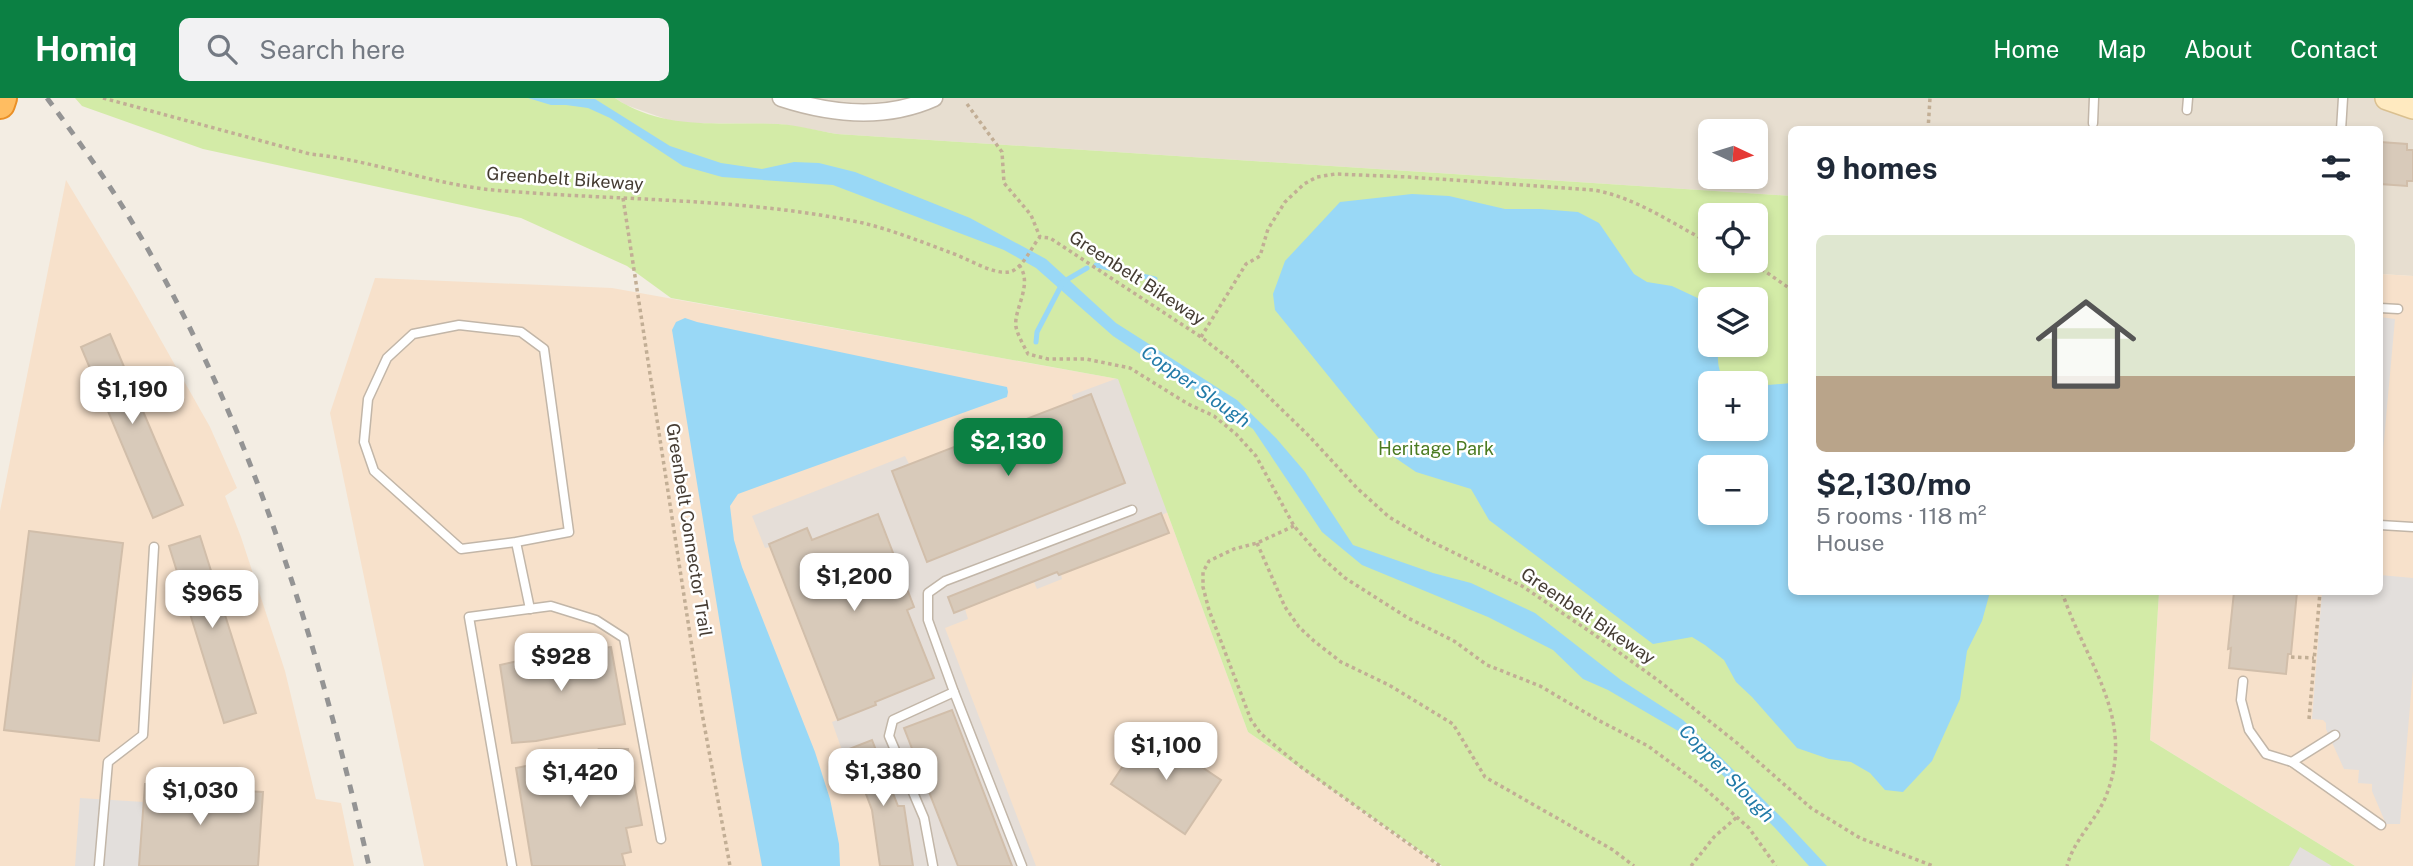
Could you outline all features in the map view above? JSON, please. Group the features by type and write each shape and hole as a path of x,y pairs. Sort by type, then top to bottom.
{"highway":[{"path":"0,104 2,98"}],"street":[{"path":"781,98 855,113 884,112 934,98"},
{"path":"2387,98 2413,107"}],"lane":[{"path":"2093,123 2094,98"},
{"path":"2187,110 2188,98"},
{"path":"2341,126 2343,98"},
{"path":"2383,308 2399,309"},
{"path":"459,325 521,332 544,349 569,532 516,542 461,549 374,471 363,442 368,399 387,358 413,334 459,325"},
{"path":"1022,866 928,620 928,593 946,581 1132,510"},
{"path":"2383,525 2413,527"},
{"path":"516,542 530,609"},
{"path":"99,866 108,762 143,735 154,547"},
{"path":"512,866 469,618 551,606 596,620 624,638 660,839"},
{"path":"2242,681 2241,700 2249,730 2266,754 2292,762 2381,825"},
{"path":"933,866 924,818 890,736 893,720 954,692"},
{"path":"2292,762 2335,734"}],"path":[{"name":"Greenbelt Bikeway","path":"103,98 310,154 344,157 491,190 797,211 867,224 980,265 1007,272 1013,271 1020,264 1040,237 1050,237 1201,337 1232,361 1388,517 1426,539 1522,586 1592,633 1669,689 1811,808 1860,838 1933,866"},
{"path":"1927,126 1930,98"},
{"path":"967,104 1002,152 1004,184 1031,215 1040,237"},
{"path":"1201,337 1246,264 1259,256 1268,229 1285,202 1304,184 1317,177 1335,174 1409,177 1594,190 1612,193 1646,206 1698,236"},
{"name":"Greenbelt Connector Trail","path":"623,198 702,713 730,866"},
{"path":"1020,264 1024,282 1022,302 1015,325 1028,354 1048,359 1086,359 1130,368 1188,404 1214,416 1236,434 1256,456 1294,526 1320,556 1345,578 1408,618 1454,641 1487,665 1540,685 1648,746 1702,786 1749,828 1776,866"},
{"path":"1767,273 1788,287"},
{"path":"1294,526 1209,561 1203,572 1203,587 1209,610 1251,720 1261,734 1301,767 1440,866"},
{"path":"1257,543 1285,607 1299,627 1321,648 1341,662 1389,685 1453,724 1485,777 1614,850 1634,866"},
{"path":"2064,595 2105,691 2116,730 2115,763 2106,796 2083,831 2067,866"},
{"path":"2309,719 2320,595"},
{"path":"2291,657 2314,658"},
{"path":"1691,866 1714,837 1737,817"}],"shaded area":[{"path":"615,98 2413,98 2413,276 2383,274 2383,126 1788,126 1788,196 837,134 781,124 677,123 626,105"},
{"path":"66,180 132,289 210,427 237,488 225,496 285,671 316,799 341,803 354,866 0,866 0,511"},
{"path":"2383,274 2413,276 2413,866 2355,866 2150,740 2159,595 2383,595"},
{"path":"375,278 612,288 1118,379 1248,732 1440,866 424,866 330,413"},
{"path":"2383,317 2395,319 2383,451"},
{"path":"1118,378 1168,512 1162,515 1169,533 1061,574 1062,579 1037,589 1034,582 965,609 968,619 945,628 1036,866 880,866 872,810 849,751 843,753 832,722 837,720 770,547 765,548 752,516 905,456 909,464 978,438 977,433 1002,421 1005,428 1074,401 1072,395"},
{"path":"2383,575 2413,578 2413,671 2400,824 2386,824 2372,791 2372,784 2358,783 2359,770 2344,769 2326,729 2326,723 2312,719 2322,595 2383,595"},
{"path":"80,798 144,802 139,866 75,866"},
{"path":"2300,847 2332,866 2289,866"}],"green space":[{"name":"Heritage Park","path":"75,98 615,98 654,116 694,123 778,124 837,134 1788,196 1788,595 2159,595 2150,740 2355,866 1442,866 1248,732 1118,379 671,298 627,266 521,218 203,149 82,106"}],"water":[{"name":"Copper Slough","path":"528,98 595,99 670,146 721,163 762,169 794,162 819,163 855,172 970,218 1046,259 1116,323 1237,400 1276,438 1305,472 1353,545 1433,573 1471,583 1535,613 1621,680 1683,720 1827,866 1809,866 1680,732 1608,690 1583,679 1553,650 1488,617 1362,565 1322,532 1253,429 1113,336 1036,268 1004,250 833,185 722,177 683,166 610,118 588,108 551,105"},
{"path":"1412,194 1449,196 1505,209 1578,212 1599,223 1634,274 1647,282 1672,286 1698,298 1698,357 1718,357 1720,371 1698,371 1698,441 1768,441 1768,385 1788,383 1788,595 1989,595 1982,621 1967,651 1960,699 1932,761 1903,792 1885,790 1870,773 1851,762 1829,759 1797,748 1736,682 1724,660 1705,645 1692,637 1653,644 1489,520 1471,489 1416,472 1394,457 1275,310 1273,294 1285,261 1340,202"},
{"path":"685,318 1007,387 1007,397 738,494 730,506 734,540 742,567 815,752 830,799 839,844 840,866 762,866 672,330 676,322"}],"building":[{"path":"2383,142 2407,144 2407,150 2413,150 2413,181 2407,181 2407,186 2383,184"},
{"path":"110,334 183,505 153,518 81,347"},
{"path":"1091,394 1125,483 927,562 892,471"},
{"path":"1161,513 1169,533 1059,575 1057,572 954,613 948,597"},
{"path":"878,514 914,607 907,610 934,678 838,720 769,544 807,528 812,540"},
{"path":"29,531 123,543 99,741 4,730"},
{"path":"200,536 256,713 224,723 169,546"},
{"path":"2234,595 2297,595 2291,654 2288,654 2286,674 2229,668 2231,648 2228,649"},
{"path":"558,642 560,652 611,647 625,724 512,743 500,665 539,656 537,645"},
{"path":"952,710 1012,866 958,866 904,728"},
{"path":"1147,730 1221,780 1185,834 1111,784"},
{"path":"872,740 898,806 904,806 913,866 880,866 872,810 849,749"},
{"path":"599,749 628,749 642,825 626,828 631,852 622,854 625,866 532,866 516,768 600,751"},
{"path":"145,784 263,792 258,866 139,866"}],"waterway":[{"path":"1096,265 1155,279"},
{"path":"1036,342 1037,332 1063,282 1087,268"}],"railway":[{"path":"47,98 107,182 139,234 180,308 249,462 305,621 369,866"}]}
